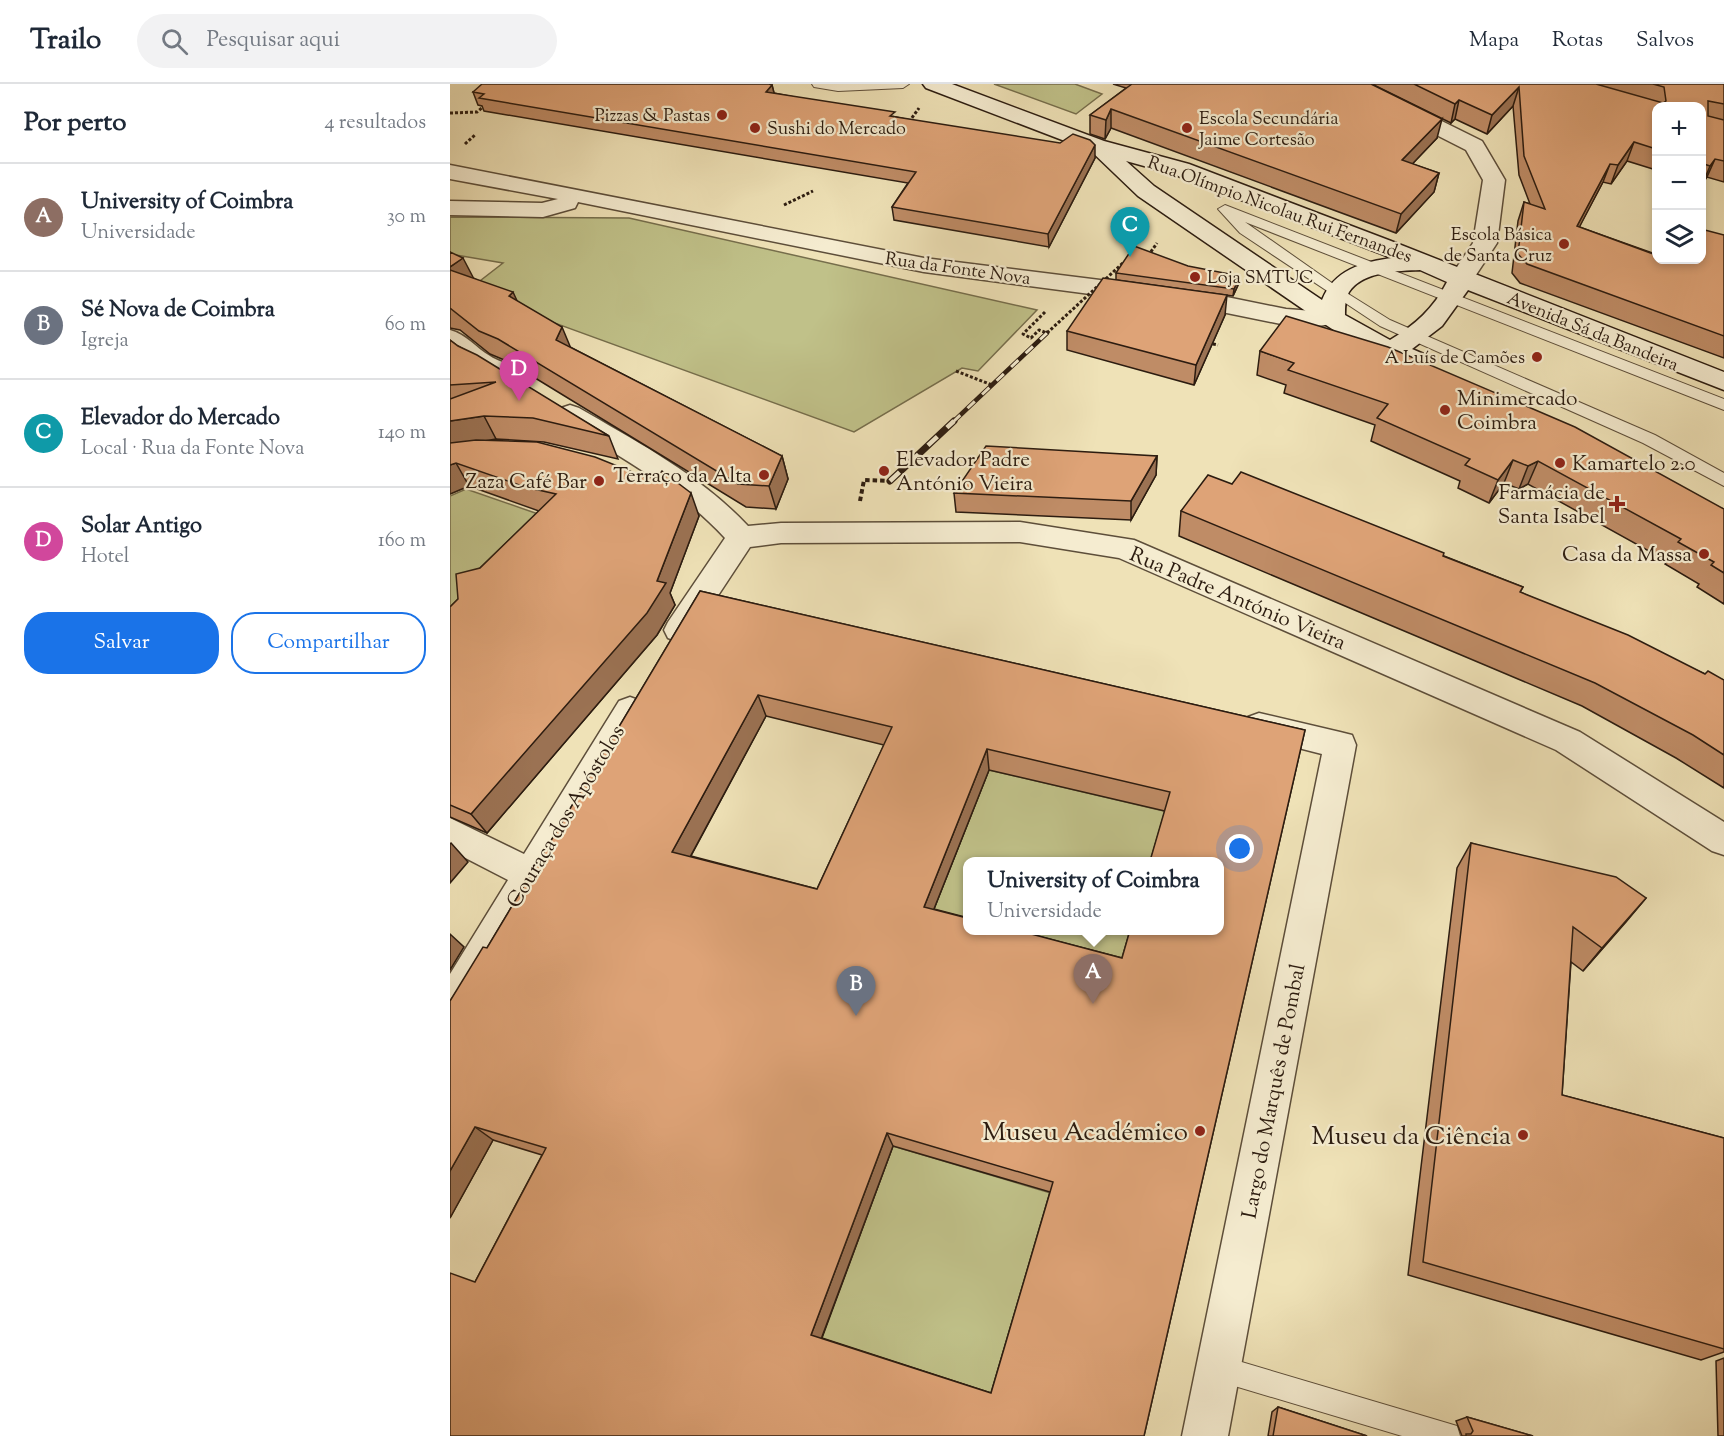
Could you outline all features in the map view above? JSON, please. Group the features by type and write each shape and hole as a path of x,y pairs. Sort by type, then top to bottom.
{"street":[{"name":"Rua Olímpio Nicolau Rui Fernandes","path":"933,84 1096,146 1181,169 1424,263 1457,289"},
{"path":"1351,84 1474,146 1494,180 1485,243 1442,313 1414,337 1392,350"},
{"name":"Rua Olímpio Nicolau Rui Fernandes","path":"1096,146 1146,191 1332,318"},
{"path":"450,172 543,190"},
{"path":"450,186 485,190 543,190"},
{"name":"Rua da Fonte Nova","path":"543,190 924,265 1212,302 1309,319 1332,318"},
{"path":"450,208 543,210 586,197"},
{"path":"1424,263 1391,264 1375,268 1348,280 1337,293 1332,318 1365,338 1561,424 1606,448"},
{"name":"Avenida Sá da Bandeira","path":"1457,289 1724,382"},
{"path":"450,338 480,362 519,382"},
{"path":"450,366 480,362"},
{"path":"549,401 690,489 727,520 741,537 700,595 663,655"},
{"path":"613,469 661,491 690,489"},
{"name":"Rua Padre António Vieira","path":"741,537 781,533 1020,532 1124,548 1568,741 1724,840"},
{"path":"700,595 735,604"},
{"name":"Couraça dos Apóstolos","path":"450,1008 645,685"},
{"name":"Largo do Marquês de Pombal","path":"1205,1436 1340,745 1235,721"},
{"path":"450,833 529,874"}],"lane":[{"path":"818,84 838,87 903,84"},
{"path":"1724,405 1457,289 1375,268 1225,209 1245,230 1337,293 1386,323 1639,435 1724,480"},
{"path":"1218,1368 1447,1436"}],"path":[{"path":"450,113 477,112 484,106"},
{"path":"465,144 476,135"},
{"path":"783,206 813,191"},
{"path":"1143,264 1157,243"},
{"path":"1048,309 1023,334 1031,338 1039,330 1047,333 1127,260"},
{"path":"956,371 992,385"}],"green space":[{"path":"994,84 1075,84 1102,94 1076,114"},
{"path":"450,217 629,218 1037,310 978,371 962,368 854,432 467,291 503,263 450,254"},
{"path":"466,489 541,515 450,648 450,496"},
{"path":"989,770 1168,812 1155,857 963,857 963,933 928,924"},
{"path":"970,935 1133,935 1121,975"},
{"path":"893,1146 1054,1194 994,1399 820,1342"}],"building":[{"path":"482,84 769,84 772,85 766,92 895,112 890,116 1060,143 1073,134 1090,140 1095,145 1048,234 892,207 916,172 479,98 484,94 473,92"},
{"path":"1132,84 1371,84 1442,119 1402,160 1439,173 1401,214 1111,109 1106,120 1090,115"},
{"path":"1414,84 1596,84 1659,102 1652,102 1652,148 1634,142 1618,165 1610,164 1577,226 1652,254 1652,264 1706,264 1706,230 1724,235 1724,336 1527,264 1518,254 1524,202 1545,209 1524,156 1519,87 1492,115 1459,100 1455,104"},
{"path":"1653,84 1724,84 1724,104 1708,101 1708,116 1724,120 1724,161 1715,159 1710,166 1706,165 1706,102 1664,102 1664,87"},
{"path":"1134,246 1188,266 1240,276 1234,289 1116,273"},
{"path":"450,252 463,258 450,267"},
{"path":"450,270 513,292 509,296 562,327 556,340 782,456 769,486 738,484 498,339 479,331 450,308"},
{"path":"1103,278 1227,295 1196,365 1067,331"},
{"path":"1286,316 1388,347 1575,427 1724,509 1724,573 1711,565 1714,562 1678,542 1681,539 1538,461 1528,466 1513,460 1498,480 1465,465 1470,459 1377,418 1388,404 1288,370 1294,363 1260,351"},
{"path":"450,340 609,436 533,418 484,416 450,421 450,399 496,382 450,385"},
{"path":"476,440 537,442 595,457 647,478 659,475 662,471 691,493 657,581 666,583 647,613 471,814 450,805 450,607 458,599 456,574 480,568 556,494 525,487 456,463 450,465 450,443"},
{"path":"986,446 1157,456 1131,501 954,493"},
{"path":"1241,472 1523,587 1520,592 1628,635 1705,674 1708,671 1724,680 1724,755 1693,735 1595,683 1181,511 1208,475 1232,484"},
{"path":"700,591 1305,730 1144,1436 450,1436 450,1273 475,1282 546,1148 475,1127 450,1171 450,1001 483,947 487,948","holes":["758,695 892,727 817,889 672,852","987,749 1170,792 1151,857 1224,857 1224,935 1129,935 1122,958 1035,935 963,935 963,917 924,907","887,1133 1053,1182 991,1393 811,1335"]},
{"name":"Museu da Ciência","path":"1471,843 1616,877 1646,898 1602,948 1573,927 1562,1095 1724,1138 1724,1349 1423,1262"},
{"path":"1278,1407 1367,1436 1273,1436"},
{"path":"1467,1417 1533,1436 1466,1436 1473,1431"}],"railway":[{"path":"953,422 1047,333"},
{"path":"890,481 954,421"}],"place":[{"name":"Pizzas & Pastas","path":"722,115"},
{"name":"Sushi do Mercado","path":"755,128"},
{"name":"Escola Secundária Jaime Cortesão","path":"1187,128"},
{"name":"Escola Básica de Santa Cruz","path":"1564,244"},
{"name":"Elevador do Mercado","path":"1130,257"},
{"name":"Loja SMTUC","path":"1195,277"},
{"name":"A Luís de Camões","path":"1537,357"},
{"name":"Solar Antigo","path":"519,401"},
{"name":"Minimercado Coimbra","path":"1445,410"},
{"name":"Kamartelo 2.0","path":"1560,463"},
{"name":"Elevador Padre António Vieira","path":"884,471"},
{"name":"Terraço da Alta","path":"764,475"},
{"name":"Zaza Café Bar","path":"599,481"},
{"name":"Farmácia de Santa Isabel","path":"1617,504"},
{"name":"Casa da Massa","path":"1704,554"},
{"name":"University of Coimbra","path":"1093,1004"},
{"name":"Sé Nova de Coimbra","path":"856,1016"},
{"name":"Museu Académico","path":"1200,1131"},
{"name":"Museu da Ciência","path":"1523,1135"}]}
